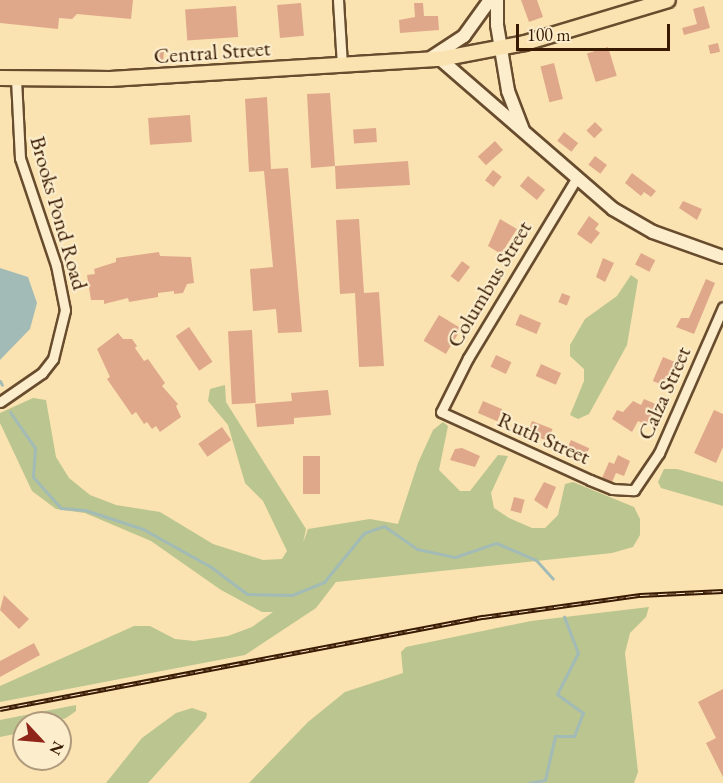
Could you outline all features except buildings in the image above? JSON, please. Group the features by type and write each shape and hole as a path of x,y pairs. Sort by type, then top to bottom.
{"main road":[{"name":"Central Street","path":"434,59 464,36 490,0"},
{"path":"497,0 501,48 511,99 527,136"},
{"name":"Central Street","path":"0,78 110,80 434,59 501,48 668,0"},
{"path":"434,59 613,209 653,232 723,256"}],"street":[{"path":"338,0 342,65"},
{"name":"Brooks Pond Road","path":"0,402 28,384 53,359 65,310 56,265 20,158 16,79"},
{"name":"Columbus Street","path":"441,412 468,358 576,179"},
{"name":"Calza Street","path":"634,490 659,453 723,307"},
{"name":"Ruth Street","path":"441,412 612,489 634,490"}],"green space":[{"path":"631,275 638,280 627,345 589,414 578,419 570,415 584,381 584,369 570,356 570,345 585,319 617,296"},
{"path":"225,385 226,402 306,529 303,543 308,529 370,519 398,524 418,463 433,430 443,422 448,426 439,470 460,491 470,491 498,455 508,456 491,493 494,508 509,518 532,528 545,528 558,515 565,484 573,482 634,507 640,519 640,535 633,547 612,553 336,582 316,608 245,655 0,702 0,686 134,626 150,626 175,639 194,641 228,636 252,627 273,612 262,612 221,590 151,541 85,513 56,509 32,491 0,423 0,413 33,398 46,400 56,457 69,478 90,495 116,505 160,512 213,544 263,560 282,559 287,551 263,501 245,483 228,425 208,401 210,389"},
{"path":"664,469 677,469 723,482 723,506 661,488 658,482"},
{"path":"649,607 646,617 630,633 625,653 638,772 634,783 249,783 308,722 345,692 403,673 401,652 406,647 531,621"},
{"path":"76,705 76,711 72,714 72,711 46,711"},
{"path":"192,708 207,713 206,718 148,783 106,783 142,738 176,713"},
{"path":"12,718 12,734 0,737 0,720"}],"water":[{"path":"0,268 28,277 37,303 30,329 0,360"}],"waterway":[{"path":"0,381 2,385"},
{"path":"10,412 35,448 33,477 61,508 85,510 143,529 211,567 247,594 292,595 324,582 364,533 384,526 417,549 455,557 496,543 536,560 553,579"},
{"path":"529,783 545,780 555,736 574,736 583,713 557,694 578,653 564,617"}],"railway":[{"path":"0,709 483,617 640,595 723,591"}]}
